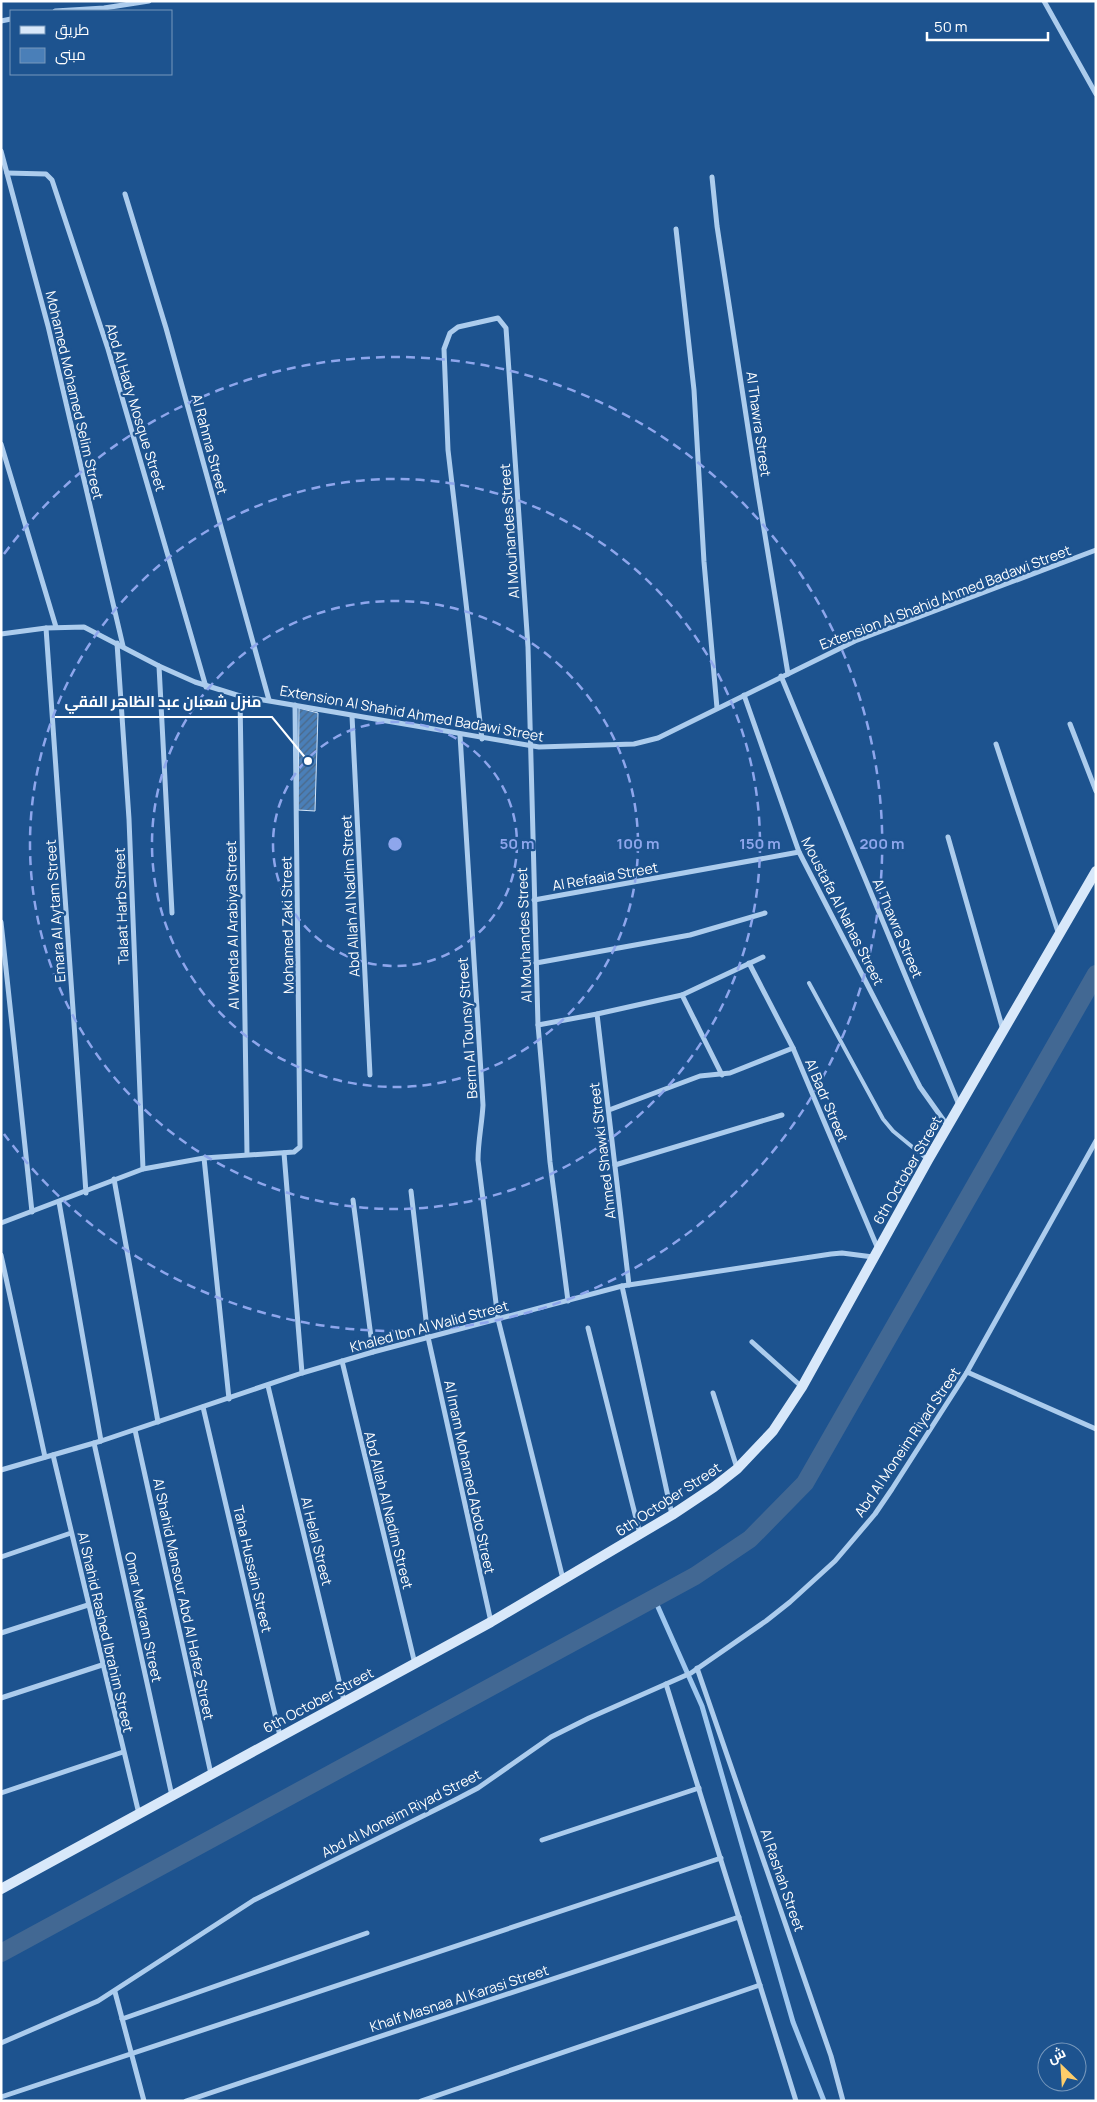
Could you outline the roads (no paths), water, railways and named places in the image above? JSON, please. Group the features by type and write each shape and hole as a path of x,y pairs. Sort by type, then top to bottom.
{"main road":[{"name":"6th October Street","path":"1,1890 491,1622 672,1516 737,1469 773,1431 802,1387 875,1253 1096,871"}],"street":[{"path":"71,10 104,8 149,1"},
{"path":"1044,1 1096,94"},
{"name":"Mohamed Mohamed Selim Street","path":"1,151 48,326 120,644"},
{"name":"Abd Al Hady Mosque Street","path":"7,173 46,174 52,180 108,349 206,687"},
{"name":"Al Thawra Street","path":"712,177 717,226 756,487 788,674"},
{"name":"Al Rahma Street","path":"125,194 166,328 269,700"},
{"path":"676,229 694,390 704,562 717,708"},
{"name":"Al Mouhandes Street","path":"482,738 448,450 444,349 450,333 458,328 498,318 506,328 528,647 538,1025 550,1162 568,1301"},
{"path":"1,444 56,627"},
{"name":"Extension Al Shahid Ahmed Badawi Street","path":"1,634 56,627 84,627 120,644 158,666 206,687 240,696 460,735 548,748 643,742 658,738 781,676 855,642 1096,550"},
{"name":"Emara Al Aytam Street","path":"46,628 86,1193"},
{"name":"Talaat Harb Street","path":"120,644 143,1169"},
{"path":"158,666 172,913"},
{"name":"Al Thawra Street","path":"781,676 959,1106"},
{"name":"Moustafa Al Nahas Street","path":"744,695 798,852 920,1086 948,1126"},
{"name":"Al Wehda Al Arabiya Street","path":"240,696 247,1154"},
{"name":"Mohamed Zaki Street","path":"284,1153 298,1150 301,1144 295,705"},
{"name":"Abd Allah Al Nadim Street","path":"352,716 370,1075"},
{"path":"1070,724 1096,791"},
{"name":"Berm Al Tounsy Street","path":"460,735 483,1106 482,1125 478,1142 478,1160 498,1319 563,1580"},
{"path":"996,744 1059,936"},
{"path":"948,836 1003,1031"},
{"name":"Al Refaaia Street","path":"534,900 798,852"},
{"path":"536,963 690,935 764,913"},
{"path":"1,922 32,1212"},
{"path":"538,1025 682,995 763,957"},
{"name":"Al Badr Street","path":"749,963 794,1048 875,1253"},
{"path":"682,995 722,1075"},
{"name":"Ahmed Shawki Street","path":"597,1014 629,1285"},
{"path":"608,1110 700,1076 722,1075 794,1048"},
{"path":"615,1165 782,1115"},
{"name":"Abd Al Moneim Riyad Street","path":"1,2043 80,2010 115,1992 254,1900 463,1796 497,1775 534,1748 570,1728 691,1673 790,1602 835,1561 888,1495 967,1372 1096,1141"},
{"path":"1,1223 86,1193 114,1179 143,1169 204,1158 284,1153 302,1373"},
{"path":"204,1158 229,1398"},
{"path":"114,1179 158,1422"},
{"name":"Al Imam Mohamed Abdo Street","path":"411,1191 428,1337 491,1622"},
{"path":"353,1200 373,1352"},
{"path":"59,1202 101,1441"},
{"name":"Khaled Ibn Al Walid Street","path":"1,1470 101,1441 342,1361 622,1286 831,1254 875,1253"},
{"path":"1,1255 45,1458"},
{"path":"622,1286 672,1516"},
{"path":"588,1328 640,1535"},
{"path":"752,1342 802,1387"},
{"name":"Abd Allah Al Nadim Street","path":"342,1361 415,1664"},
{"path":"967,1372 1096,1429"},
{"name":"Al Helal Street","path":"268,1386 344,1702"},
{"path":"713,1393 737,1469"},
{"name":"Taha Hussain Street","path":"203,1407 280,1736"},
{"name":"Al Shahid Mansour Abd Al Hafez Street","path":"135,1430 211,1774"},
{"name":"Omar Makram Street","path":"94,1443 172,1796"},
{"name":"Al Shahid Rashed Ibrahim Street","path":"53,1455 139,1814"},
{"path":"1,1557 71,1533"},
{"path":"1,1633 88,1605"},
{"path":"1,1698 102,1665"},
{"name":"Al Rashah Street","path":"697,1668 831,2056 843,2101"},
{"path":"668,1684 796,2101"},
{"path":"1,1793 123,1752"},
{"path":"542,1840 699,1788"},
{"path":"1,2097 131,2052 721,1858"},
{"name":"Khalf Masnaa Al Karasi Street","path":"186,2101 739,1917"},
{"path":"122,2018 367,1933"},
{"path":"421,2101 760,1985"},
{"path":"115,1992 144,2101"}],"lane":[{"path":"809,983 884,1119 893,1131 928,1160"}],"waterway":[{"path":"1,1953 695,1576 750,1539 805,1483 1096,974"},
{"path":"654,1598 702,1706 793,2022 824,2101"}],"place":[{"name":"منزل شعبان عبد الظاهر الفقي","path":"308,761"}]}
